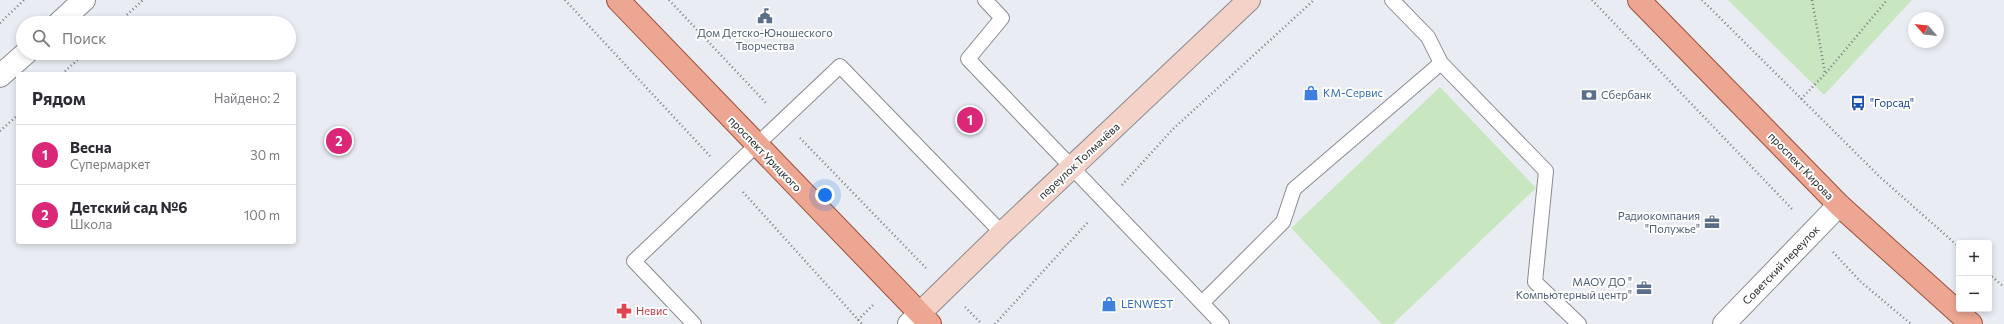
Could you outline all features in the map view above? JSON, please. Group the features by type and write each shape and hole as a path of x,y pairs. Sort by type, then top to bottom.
{"main road":[{"name":"проспект Урицкого","path":"618,0 920,320"},
{"name":"переулок Толмачёва","path":"920,320 946,288 1002,233 1249,0"},
{"name":"проспект Кирова","path":"1639,0 1839,205 1970,324"}],"street":[{"path":"67,16 84,0"},
{"path":"0,76 18,60"},
{"name":"Советский переулок","path":"1724,324 1839,205"}],"lane":[{"path":"985,0 1002,18 968,59 1222,324"},
{"path":"1392,0 1428,37 1441,63 1546,171 1535,282 1579,324"},
{"path":"1202,303 1283,222 1294,189 1441,63"},
{"path":"694,324 634,261 840,66 1002,233"}],"path":[{"path":"0,23 24,0"},
{"path":"126,16 143,0"},
{"path":"669,0 783,121 982,324"},
{"path":"995,324 1173,129 1314,0"},
{"path":"1592,0 1861,282 1911,324"},
{"path":"1702,0 1880,177 1956,244"},
{"path":"1812,0 1825,74"},
{"path":"1800,99 1825,74 1887,0"},
{"path":"64,72 77,60"},
{"path":"0,131 16,117"},
{"path":"1991,276 2004,287"}],"green space":[{"path":"1728,0 1912,0 1824,95"},
{"path":"1440,87 1536,188 1393,324 1382,324 1291,228"}],"place":[{"name":"Дом Детско-Юношеского Творчества","path":"765,16"},
{"name":"КМ-Сервис","path":"1311,93"},
{"name":"Сбербанк","path":"1589,95"},
{"name":"\"Горсад\"","path":"1858,103"},
{"name":"Весна","path":"970,120"},
{"name":"Детский сад №6","path":"339,141"},
{"name":"Радиокомпания \"Полужье\"","path":"1712,222"},
{"name":"МАОУ ДО \" Компьютерный центр\"","path":"1644,288"},
{"name":"LENWEST","path":"1109,304"},
{"name":"Невис","path":"624,311"}]}
